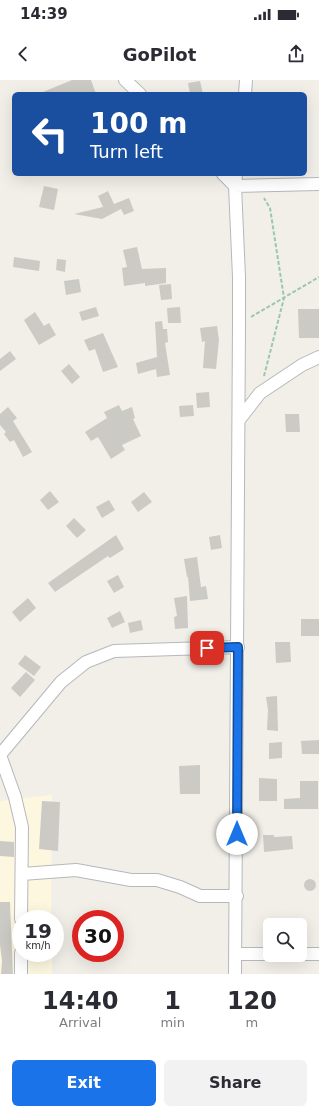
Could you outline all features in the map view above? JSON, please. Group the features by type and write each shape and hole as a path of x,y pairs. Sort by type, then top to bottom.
{"street":[{"path":"125,80 138,92"},
{"path":"245,92 246,80"},
{"path":"225,176 235,186 319,184"},
{"path":"235,974 237,896 240,324 240,277 235,186 236,176"},
{"path":"239,420 260,393 302,365 319,357"},
{"path":"22,910 22,827 15,797 0,755 61,682 86,662 114,651 238,647"},
{"path":"22,874 76,870 131,880 157,880 200,896 237,896"},
{"path":"235,954 263,954"},
{"path":"307,954 319,954"},
{"path":"21,962 21,974"}],"path":[{"path":"258,186 270,208 284,298 260,393"},
{"path":"240,324 319,277"}],"shaded area":[{"path":"52,795 51,910 12,910 12,962 52,962 52,974 0,974 0,801"}],"building":[{"path":"72,80 91,80 95,92 43,92"},
{"path":"200,81 203,92 190,92 188,83"},
{"path":"44,186 58,189 54,210 39,207"},
{"path":"108,191 114,204 129,198 134,211 124,215 121,209 102,219 74,214 103,207 98,196"},
{"path":"137,247 142,269 166,268 166,283 145,286 145,283 124,286 122,268 127,267 123,250"},
{"path":"14,257 40,261 39,271 13,267"},
{"path":"57,259 66,260 65,272 56,270"},
{"path":"79,279 81,292 66,295 64,281"},
{"path":"171,284 172,299 161,300 159,285"},
{"path":"96,307 99,316 82,321 79,312"},
{"path":"180,307 181,323 168,323 167,308"},
{"path":"298,309 319,309 319,338 299,338"},
{"path":"35,312 44,326 49,323 56,335 39,345 24,320"},
{"path":"162,321 163,329 167,329 168,342 165,343 170,375 157,377 156,369 138,374 136,363 157,357 155,322"},
{"path":"217,326 219,340 216,369 203,368 205,341 202,342 200,328"},
{"path":"103,333 118,367 103,372 95,349 89,351 84,340"},
{"path":"10,351 16,359 0,371 0,359"},
{"path":"69,364 80,377 72,384 61,371"},
{"path":"209,392 210,407 197,408 196,393"},
{"path":"119,405 122,411 132,407 135,418 133,419 141,436 122,445 125,450 111,459 98,437 91,441 85,432 107,418 104,412"},
{"path":"193,405 194,416 180,417 179,406"},
{"path":"8,407 17,418 13,421 32,452 23,457 14,440 10,442 4,434 6,432 0,425 0,414"},
{"path":"285,414 299,414 300,432 286,432"},
{"path":"50,491 59,502 48,510 40,500"},
{"path":"144,492 152,502 138,512 131,502"},
{"path":"109,500 115,510 102,518 96,507"},
{"path":"74,518 86,530 77,538 66,526"},
{"path":"116,535 124,549 110,558 108,556 55,592 48,583"},
{"path":"220,535 222,548 211,550 209,537"},
{"path":"197,557 201,587 206,586 208,599 190,601 188,577 184,559"},
{"path":"118,575 124,587 114,593 107,581"},
{"path":"187,596 188,628 175,629 174,617 177,616 174,598"},
{"path":"28,598 36,608 20,622 12,612"},
{"path":"120,611 125,622 112,628 107,618"},
{"path":"301,619 319,619 319,636 301,636"},
{"path":"141,620 143,630 130,633 128,623"},
{"path":"275,642 290,642 291,662 276,663"},
{"path":"25,655 41,667 34,676 18,664"},
{"path":"26,672 35,680 20,697 11,688"},
{"path":"277,696 278,731 267,730 268,710 266,697"},
{"path":"319,740 319,754 302,754 301,741"},
{"path":"282,742 282,758 269,759 269,743"},
{"path":"200,765 200,794 180,794 179,766"},
{"path":"259,778 277,779 277,801 259,801"},
{"path":"300,781 318,781 318,809 284,809 284,799 300,798"},
{"path":"42,801 60,802 58,851 39,849"},
{"path":"263,835 274,835 274,837 292,836 293,849 264,852"},
{"path":"0,841 14,842 14,857 0,856"},
{"path":"308,879 312,879 316,885 312,891 308,891 304,887 304,883"},
{"path":"0,902 10,902 13,974 1,974 2,961 0,945"}],"route":[{"path":"207,648 238,647 237,834"}]}
